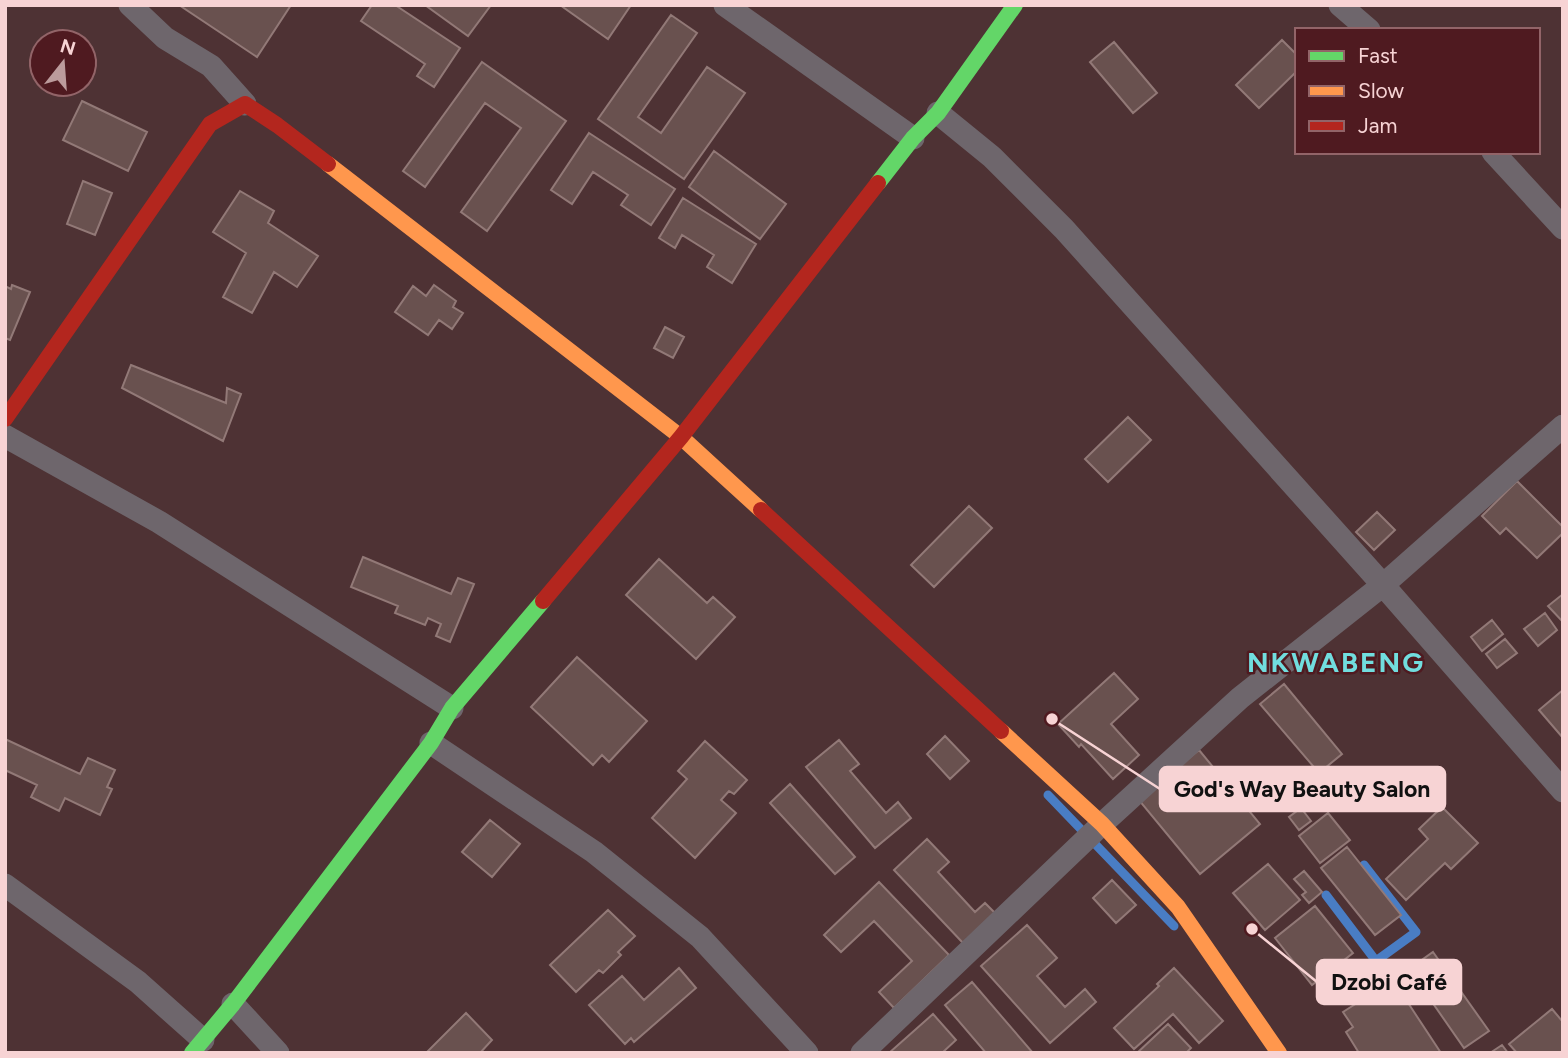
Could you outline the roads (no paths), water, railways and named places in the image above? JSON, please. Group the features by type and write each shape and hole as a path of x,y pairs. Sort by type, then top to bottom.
{"street":[{"path":"130,5 165,38 211,66 245,104 288,134 681,437 1102,824 1178,907 1279,1053"},
{"path":"725,5 913,138"},
{"path":"5,885 138,982 197,1046 233,1004 431,743 452,708 681,437 913,138 938,113 1016,5"},
{"path":"1340,5 1367,28"},
{"path":"5,419 211,124 245,104"},
{"path":"938,113 992,157 1064,229 1563,791"},
{"path":"1495,154 1563,228"},
{"path":"862,1053 1102,824 1240,698 1382,585 1563,426"},
{"path":"5,436 159,522 452,708"},
{"path":"431,743 594,852 700,937 807,1053"},
{"path":"233,1004 278,1053"}],"waterway":[{"path":"1048,795 1174,926"},
{"path":"1326,895 1376,961 1416,932 1364,865"}],"place":[{"name":"God's Way Beauty Salon","path":"1052,719"},
{"name":"Dzobi Café","path":"1252,929"}],"district":[{"name":"NKWABENG","path":"1336,662"}]}
